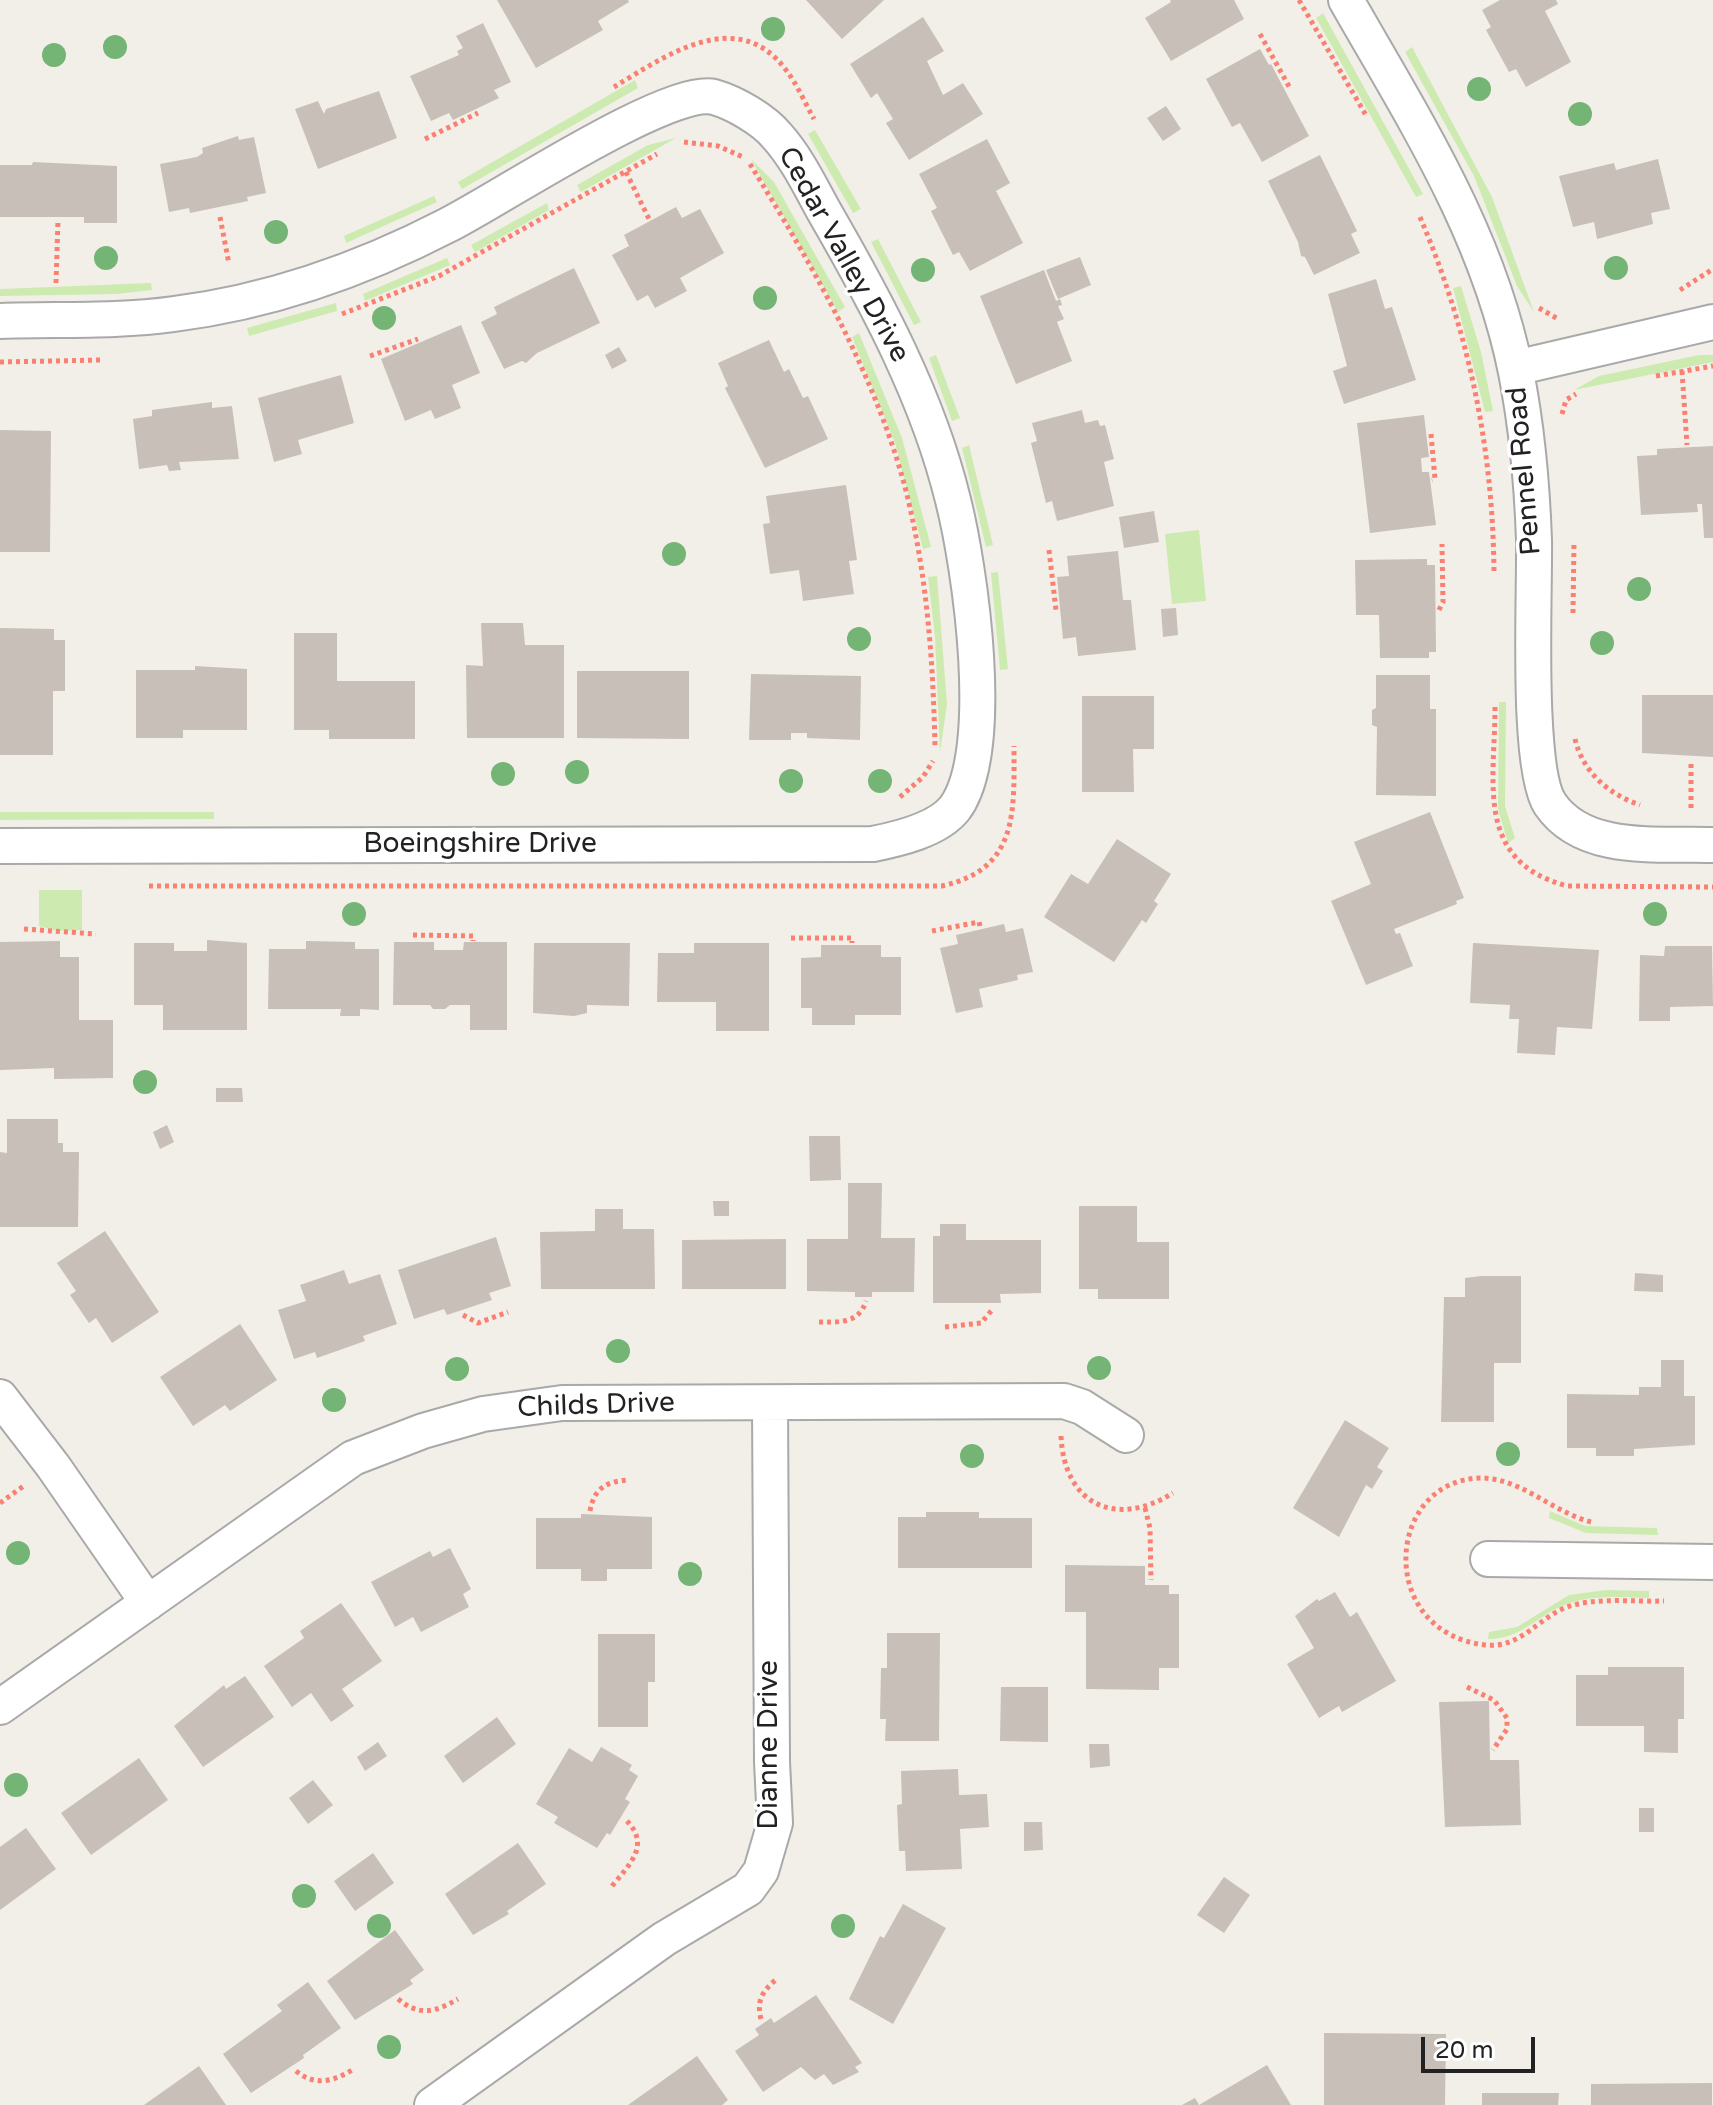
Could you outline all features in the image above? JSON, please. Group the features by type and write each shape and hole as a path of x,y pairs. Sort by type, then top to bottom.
{"street":[{"name":"Pennel Road","path":"1346,0 1457,194 1484,261 1515,368 1533,509 1536,754 1548,801 1574,829 1591,836 1623,841 1713,845"},
{"name":"Cedar Valley Drive","path":"0,321 170,315 306,284 385,255 449,225 664,107 712,96 744,111 776,134 817,199 876,306 918,398 953,500 972,619 977,746 970,777 952,812"},
{"path":"1515,368 1713,322"},
{"name":"Boeingshire Drive","path":"0,846 873,844 899,839 952,812"},
{"path":"0,1397 53,1466 148,1603"},
{"name":"Childs Drive","path":"0,1707 353,1458 423,1431 534,1404 1064,1401 1082,1407 1126,1435"},
{"name":"Dianne Drive","path":"432,2105 664,1939 748,1889 761,1871 775,1823 771,1733 770,1404"},
{"path":"1488,1559 1713,1562"}],"path":[{"path":"1299,0 1374,128"},
{"path":"1260,34 1291,90"},
{"path":"607,91 697,42 739,40 766,52 787,71 817,125"},
{"path":"425,139 478,113"},
{"path":"674,145 700,141 737,153 751,165 841,325 881,416 904,486 921,563 934,691 935,750 932,762 923,777 893,802"},
{"path":"332,317 439,276 662,151"},
{"path":"626,172 649,219"},
{"path":"1418,212 1464,336 1484,425 1492,509 1494,586"},
{"path":"220,217 229,264"},
{"path":"56,283 58,220"},
{"path":"214,267 244,260"},
{"path":"1668,294 1697,282 1713,269"},
{"path":"42,284 69,283"},
{"path":"1535,300 1547,315 1559,319 1573,316"},
{"path":"370,356 418,339"},
{"path":"0,362 101,360"},
{"path":"1649,377 1713,366"},
{"path":"1682,371 1687,445"},
{"path":"1563,430 1566,400 1589,391"},
{"path":"1431,434 1435,479 1432,480"},
{"path":"1573,529 1573,624"},
{"path":"1439,610 1443,602 1442,544"},
{"path":"1049,550 1056,610"},
{"path":"1495,692 1495,815 1504,845 1516,860 1545,880 1567,886 1713,887"},
{"path":"1574,731 1585,766 1596,778 1621,797 1651,807"},
{"path":"139,886 942,886 973,876 1004,846 1013,814 1014,734"},
{"path":"1691,760 1691,808"},
{"path":"1675,808 1702,808"},
{"path":"932,931 979,922 980,926"},
{"path":"24,929 96,934"},
{"path":"413,935 473,936 473,941"},
{"path":"791,938 852,938 852,943"},
{"path":"819,1322 851,1320 863,1310 866,1301"},
{"path":"945,1327 981,1323 992,1310"},
{"path":"463,1315 478,1323 508,1312"},
{"path":"1061,1427 1062,1458 1067,1472 1085,1497 1118,1511 1145,1508 1173,1493"},
{"path":"590,1511 598,1490 607,1483 629,1480"},
{"path":"1145,1508 1150,1528 1151,1580"},
{"path":"1467,1687 1494,1700 1507,1718 1507,1729 1493,1750"},
{"path":"612,1886 636,1856 639,1847 638,1838 626,1820"},
{"path":"761,2019 760,1998 765,1988 778,1978"},
{"path":"398,1999 417,2012 440,2010 458,1999"},
{"path":"296,2071 317,2082 341,2077 354,2069"}],"green space":[{"path":"1323,13 1423,194 1416,197 1316,18"},
{"path":"1412,47 1492,197 1534,312 1517,286 1474,176 1405,52"},
{"path":"635,80 638,88 462,189 458,182"},
{"path":"815,130 861,209 853,213 808,134"},
{"path":"676,138 581,192 577,185 648,145"},
{"path":"751,159 774,182 845,307 838,312"},
{"path":"434,196 437,202 346,243 344,236"},
{"path":"547,203 549,210 475,252 471,245"},
{"path":"878,239 921,322 914,325 871,242"},
{"path":"447,258 450,265 365,301 363,294"},
{"path":"151,283 152,290 117,294 0,296 0,289"},
{"path":"1461,286 1481,352 1493,411 1485,412 1453,288"},
{"path":"336,303 337,311 249,336 247,328"},
{"path":"859,333 902,438 931,547 923,549 895,443 852,337"},
{"path":"936,355 960,418 952,421 929,358"},
{"path":"1699,355 1713,355 1713,362 1574,390 1599,376"},
{"path":"969,445 993,545 986,547 962,448"},
{"path":"1199,530 1206,601 1172,604 1165,534"},
{"path":"998,572 1008,669 1000,670 991,573"},
{"path":"937,576 947,704 940,752 935,637 928,577"},
{"path":"1499,702 1506,702 1505,806 1515,838 1508,843 1498,809"},
{"path":"0,812 214,812 214,819 0,820"},
{"path":"39,890 82,890 82,930 57,931 39,926"},
{"path":"1550,1511 1585,1526 1657,1528 1658,1535 1586,1533 1549,1518"},
{"path":"1606,1590 1649,1591 1649,1598 1605,1597 1572,1602 1509,1636 1488,1639 1489,1632 1517,1627 1569,1595"}],"building":[{"path":"497,0 629,2 598,21 603,30 536,68"},
{"path":"806,0 884,0 842,39"},
{"path":"1170,0 1234,0 1244,19 1171,61 1145,18"},
{"path":"1500,0 1556,0 1558,4 1545,11 1571,62 1526,87 1516,69 1509,72 1486,30 1491,27 1482,10"},
{"path":"923,17 944,51 927,61 943,95 963,83 983,114 909,160 886,123 893,119 877,93 871,98 850,64"},
{"path":"483,23 511,82 494,90 499,98 453,120 449,113 431,121 410,76 459,55 457,51 463,48 456,36"},
{"path":"1260,49 1309,136 1262,162 1240,123 1232,127 1206,79"},
{"path":"379,91 397,138 318,169 295,109 318,101 324,114 326,109"},
{"path":"1166,106 1181,129 1163,141 1147,118"},
{"path":"238,136 239,140 254,137 266,193 247,197 248,201 190,213 189,208 169,212 160,164 197,157 203,153 202,148"},
{"path":"987,139 1010,183 996,191 1023,243 970,271 959,252 953,255 931,211 937,208 919,174"},
{"path":"1320,155 1357,231 1351,234 1360,253 1314,275 1305,257 1301,256 1298,242 1268,181"},
{"path":"1658,159 1670,209 1651,213 1653,224 1597,239 1594,222 1573,227 1559,176 1614,163 1616,170"},
{"path":"33,162 117,166 117,223 84,223 84,217 0,217 0,165 32,165"},
{"path":"676,207 682,218 700,209 724,253 680,278 687,291 655,308 648,295 637,301 612,255 629,246 624,235"},
{"path":"1080,257 1091,285 1058,299 1046,270"},
{"path":"574,268 600,323 537,353 526,363 522,361 504,369 481,322 497,314 494,307"},
{"path":"1044,270 1056,301 1060,299 1062,305 1058,306 1064,319 1057,322 1072,361 1016,384 980,296"},
{"path":"1376,279 1385,309 1392,307 1416,380 1344,404 1333,371 1347,366 1328,294"},
{"path":"461,325 480,373 452,385 461,408 435,419 431,410 405,421 381,359"},
{"path":"769,340 784,372 789,369 803,398 808,396 828,439 765,468 725,388 728,386 718,363"},
{"path":"619,347 627,361 612,369 605,355"},
{"path":"341,375 354,423 298,440 302,454 274,462 258,398"},
{"path":"212,402 212,408 232,406 239,459 179,462 181,470 169,471 167,465 139,469 133,419 152,416 152,410"},
{"path":"1082,410 1085,423 1098,420 1100,426 1105,425 1114,459 1104,462 1114,506 1057,521 1052,501 1046,503 1031,443 1037,441 1032,423"},
{"path":"1424,415 1429,457 1421,458 1422,472 1429,472 1436,525 1370,533 1357,423"},
{"path":"0,430 51,431 50,552 0,552"},
{"path":"1713,446 1713,538 1704,538 1702,504 1697,504 1698,512 1641,515 1637,456 1657,455 1657,449"},
{"path":"846,485 857,560 849,561 854,594 803,601 799,570 770,574 763,524 770,523 766,496"},
{"path":"1154,511 1159,542 1124,548 1119,517"},
{"path":"1118,551 1123,600 1131,600 1136,650 1078,656 1076,637 1063,639 1057,577 1069,576 1067,556"},
{"path":"1427,559 1427,565 1435,565 1436,652 1429,652 1429,658 1380,658 1379,615 1356,615 1355,560"},
{"path":"1176,608 1178,635 1163,637 1161,609"},
{"path":"481,623 523,623 525,645 564,645 564,738 467,738 466,665 483,666"},
{"path":"0,628 54,629 54,640 65,640 65,691 53,691 53,755 0,755"},
{"path":"294,633 337,633 337,681 415,681 415,739 329,739 329,730 294,730"},
{"path":"195,666 247,669 247,730 183,730 183,738 136,738 136,670 195,670"},
{"path":"577,671 689,671 689,739 577,738"},
{"path":"751,674 861,676 860,740 807,738 807,733 791,733 791,740 749,740"},
{"path":"1376,675 1430,675 1430,709 1436,709 1436,796 1376,795 1377,727 1372,725 1372,710 1376,708"},
{"path":"1642,695 1713,695 1713,757 1642,753"},
{"path":"1082,696 1154,696 1154,749 1133,749 1134,792 1082,792"},
{"path":"1430,812 1464,898 1456,901 1457,904 1394,929 1396,934 1400,933 1413,966 1366,985 1331,901 1371,884 1354,842"},
{"path":"1117,839 1171,874 1154,901 1158,904 1146,923 1142,920 1114,962 1044,917 1071,874 1088,884"},
{"path":"1004,924 1006,932 1023,928 1033,972 1017,975 1018,980 979,989 983,1007 956,1013 940,948 958,944 956,935"},
{"path":"207,940 247,943 247,1030 163,1030 163,1005 134,1005 134,943 174,943 174,951 207,951"},
{"path":"60,941 60,957 79,957 79,1020 113,1020 113,1078 54,1079 54,1068 0,1070 0,942"},
{"path":"306,941 355,942 355,949 379,949 379,1010 360,1009 360,1016 340,1016 341,1009 268,1009 269,949 306,949"},
{"path":"394,942 434,942 434,950 463,950 464,942 507,942 507,1030 470,1030 470,1005 433,1009 430,1005 393,1005"},
{"path":"534,943 630,943 629,1006 587,1005 587,1013 574,1016 533,1013"},
{"path":"694,943 769,943 769,1031 716,1031 716,1002 657,1002 658,953 694,953"},
{"path":"1473,943 1599,950 1592,1029 1557,1027 1555,1055 1517,1053 1519,1019 1509,1019 1510,1005 1470,1003"},
{"path":"821,945 881,945 881,957 901,957 901,1015 855,1015 855,1025 812,1025 812,1008 801,1008 801,958 821,957"},
{"path":"1665,946 1712,946 1713,1006 1670,1007 1670,1021 1639,1021 1640,955 1664,956"},
{"path":"216,1088 242,1088 243,1102 216,1102"},
{"path":"7,1119 58,1119 58,1143 63,1143 63,1152 79,1152 78,1227 0,1227 0,1152 7,1153"},
{"path":"167,1125 174,1142 160,1149 153,1132"},
{"path":"809,1136 840,1136 841,1180 810,1181"},
{"path":"848,1183 882,1183 881,1238 915,1238 914,1292 872,1292 872,1297 855,1297 855,1292 807,1291 807,1239 848,1239"},
{"path":"713,1201 729,1201 729,1216 714,1216"},
{"path":"1079,1206 1137,1206 1137,1242 1169,1242 1169,1299 1098,1299 1098,1289 1079,1289"},
{"path":"595,1209 623,1209 623,1229 654,1229 655,1289 541,1289 540,1232 595,1231"},
{"path":"940,1224 966,1224 966,1240 1041,1240 1041,1293 1000,1294 1001,1303 933,1303 933,1236 940,1236"},
{"path":"105,1231 159,1312 112,1343 96,1318 89,1323 70,1295 76,1291 57,1263"},
{"path":"496,1237 511,1286 489,1293 492,1300 447,1315 444,1309 414,1319 398,1270"},
{"path":"786,1239 786,1289 682,1289 682,1240"},
{"path":"344,1270 349,1284 380,1274 397,1324 363,1336 365,1341 317,1358 315,1352 294,1359 278,1310 306,1301 300,1285"},
{"path":"1635,1273 1663,1275 1663,1292 1634,1291"},
{"path":"1521,1276 1521,1363 1494,1363 1494,1422 1441,1422 1444,1297 1465,1297 1465,1278"},
{"path":"240,1324 277,1380 230,1411 225,1405 193,1426 160,1377"},
{"path":"1661,1360 1684,1360 1684,1396 1695,1396 1695,1445 1634,1449 1634,1456 1596,1456 1596,1448 1567,1448 1567,1394 1639,1395 1639,1387 1661,1387"},
{"path":"1345,1420 1389,1448 1377,1467 1383,1471 1372,1489 1366,1485 1339,1537 1293,1508"},
{"path":"926,1512 979,1512 979,1518 1032,1518 1032,1568 898,1568 898,1517 926,1517"},
{"path":"581,1514 652,1517 652,1569 607,1569 607,1581 581,1581 581,1569 536,1569 536,1518 581,1518"},
{"path":"450,1548 471,1589 463,1594 469,1607 421,1632 413,1617 395,1627 371,1582 430,1551 433,1557"},
{"path":"1065,1565 1145,1566 1145,1585 1169,1585 1169,1594 1179,1594 1179,1668 1159,1668 1159,1690 1086,1689 1086,1612 1065,1612"},
{"path":"1335,1592 1350,1617 1357,1612 1396,1681 1342,1712 1339,1706 1319,1718 1287,1664 1314,1648 1295,1616 1317,1599 1319,1601"},
{"path":"341,1603 382,1661 342,1689 354,1706 331,1722 311,1693 292,1707 264,1666 304,1638 300,1631"},
{"path":"887,1633 940,1633 939,1741 885,1741 886,1719 880,1719 881,1668 887,1668"},
{"path":"598,1634 655,1634 655,1682 648,1682 648,1727 598,1727"},
{"path":"1608,1667 1684,1667 1684,1719 1678,1719 1678,1753 1644,1752 1644,1726 1576,1726 1576,1675 1608,1675"},
{"path":"245,1676 274,1717 203,1767 174,1726 224,1685 226,1689"},
{"path":"1001,1687 1048,1687 1048,1742 1000,1741"},
{"path":"1489,1701 1490,1760 1519,1760 1521,1825 1445,1827 1439,1702"},
{"path":"497,1717 516,1744 463,1783 444,1756"},
{"path":"378,1742 387,1756 365,1771 357,1757"},
{"path":"1089,1744 1109,1744 1110,1766 1090,1768"},
{"path":"601,1747 632,1765 629,1770 638,1776 625,1799 630,1802 610,1835 607,1833 597,1848 554,1823 558,1817 536,1804 569,1748 592,1762"},
{"path":"139,1758 168,1800 91,1855 61,1813"},
{"path":"958,1769 959,1795 987,1794 989,1827 960,1829 962,1869 906,1871 905,1851 899,1851 897,1805 902,1804 901,1771"},
{"path":"313,1780 333,1805 308,1824 289,1798"},
{"path":"1639,1808 1654,1808 1654,1832 1639,1832"},
{"path":"1024,1822 1042,1822 1043,1850 1024,1851"},
{"path":"26,1828 56,1869 0,1910 0,1847"},
{"path":"518,1843 546,1884 507,1911 509,1914 473,1935 445,1894"},
{"path":"373,1853 394,1883 355,1911 334,1881"},
{"path":"1224,1877 1250,1895 1224,1933 1197,1915"},
{"path":"903,1904 946,1928 893,2024 849,1999 880,1936 884,1938"},
{"path":"395,1930 424,1970 410,1980 413,1984 355,2020 327,1981"},
{"path":"308,1982 341,2028 303,2055 304,2058 251,2093 223,2054 282,2011 277,2005"},
{"path":"816,1995 862,2063 855,2067 859,2072 833,2085 824,2074 815,2080 801,2067 763,2092 735,2051 759,2035 755,2029 771,2018 774,2023"},
{"path":"1324,2033 1446,2034 1445,2105 1324,2105"},
{"path":"697,2056 728,2100 722,2105 628,2105"},
{"path":"1267,2065 1291,2105 1199,2105"},
{"path":"199,2066 226,2105 144,2105"},
{"path":"1712,2083 1712,2105 1591,2105 1591,2084"},
{"path":"1482,2093 1559,2093 1558,2105 1482,2105"},
{"path":"1195,2098 1199,2105 1182,2105"}]}
